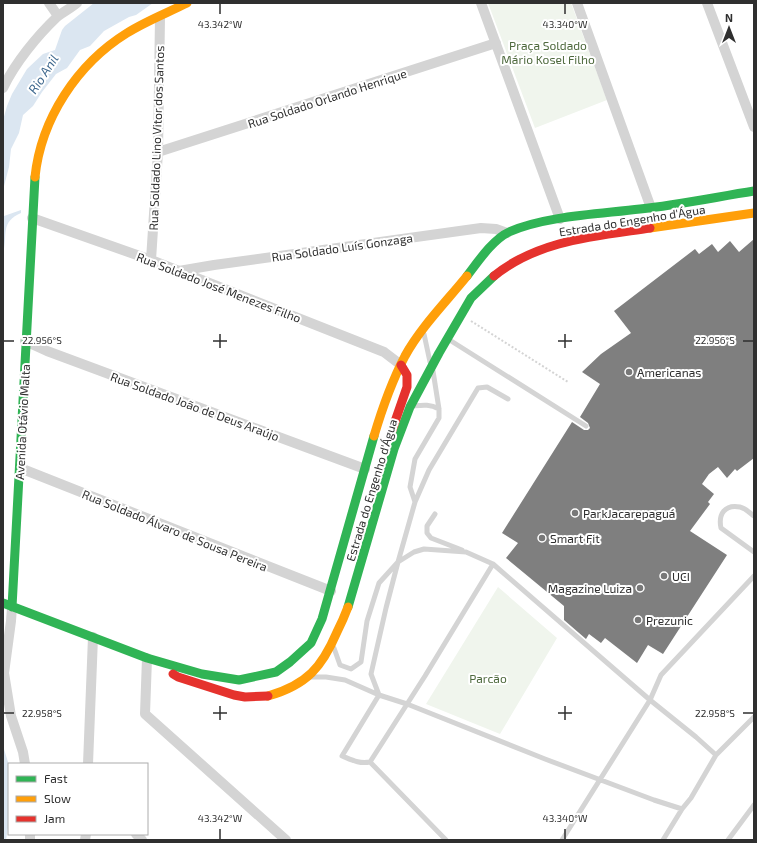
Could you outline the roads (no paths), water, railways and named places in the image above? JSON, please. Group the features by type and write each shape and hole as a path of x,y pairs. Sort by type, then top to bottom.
{"street":[{"path":"49,3 58,16"},
{"path":"3,88 9,76 25,53 58,16 77,3"},
{"name":"Avenida Otávio Malta","path":"25,763 23,752 11,716 4,673 11,621 6,605 20,468 25,341 35,169 40,144 51,119 62,100 79,77 100,54 121,38 188,3"},
{"path":"481,3 560,219"},
{"path":"577,3 651,208"},
{"path":"707,3 754,127"},
{"name":"Rua Soldado Lino Vitor dos Santos","path":"151,260 158,152 160,17"},
{"name":"Rua Soldado Orlando Henrique","path":"158,152 496,43"},
{"name":"Estrada do Engenho d'Água","path":"6,605 147,658 202,674 239,680 276,672 290,662 311,643 322,619 364,469 388,393 406,355 423,330 488,249 507,233 532,224 560,219 651,208 754,191"},
{"name":"Estrada do Engenho d'Água","path":"147,658 178,676 234,695 245,697 279,693 300,684 322,662 347,610 394,449 410,407 471,298 495,275 522,257 554,244 754,212"},
{"name":"Rua Soldado José Menezes Filho","path":"32,218 151,260 384,352 402,365"},
{"name":"Rua Soldado Luís Gonzaga","path":"178,271 481,228 496,229 507,233"},
{"name":"Rua Soldado João de Deus Araújo","path":"25,341 54,354 364,469"},
{"path":"380,498 386,450 398,411 407,389 408,374 402,365"},
{"name":"Rua Soldado Álvaro de Sousa Pereira","path":"20,468 331,591"},
{"path":"88,763 93,637"},
{"path":"147,658 145,714 286,840"}],"lane":[{"path":"415,502 410,487 415,459 439,418 439,409 432,368 423,330"},
{"path":"447,339 586,426"},
{"path":"379,695 371,674 386,608 415,502 429,470 478,388 487,387 508,399"},
{"path":"410,407 426,405 434,406 439,409"},
{"path":"754,516 742,507 730,507 722,512 719,520 721,528 754,552"},
{"path":"435,514 427,526 426,533 431,538 493,564 650,700 696,736 716,755"},
{"path":"332,643 340,665 351,670 361,662 367,621 378,583 398,562 414,552 424,549 466,552"},
{"path":"379,695 342,756 356,762 370,762 493,564"},
{"path":"562,840 650,700 661,675 754,576"},
{"path":"308,677 326,677 345,680 379,695 407,704 600,780 682,809"},
{"path":"663,840 682,809 691,798 716,755 754,717"},
{"path":"370,762 446,840"},
{"path":"728,840 754,805"}],"water":[{"name":"Rio Anil","path":"94,3 153,3 136,15 129,17 104,31 90,46 80,50 67,68 56,74 33,106 23,115 19,133 11,149 9,167 3,190 3,120 12,94 27,69 43,54 55,50 62,30 65,26"},
{"path":"3,193 4,216 21,210 21,213 10,220 7,225 3,254"},
{"path":"3,746 8,763 8,827 6,840 3,840"}],"place":[{"name":"Americanas","path":"629,372"},
{"name":"ParkJacarepaguá","path":"575,513"},
{"name":"Smart Fit","path":"542,538"},
{"name":"UCI","path":"664,576"},
{"name":"Magazine Luiza","path":"640,588"},
{"name":"Prezunic","path":"638,620"}],"park label":[{"name":"Praça Soldado Mário Kosel Filho","path":"548,52"},
{"name":"Parcão","path":"488,678"}]}
